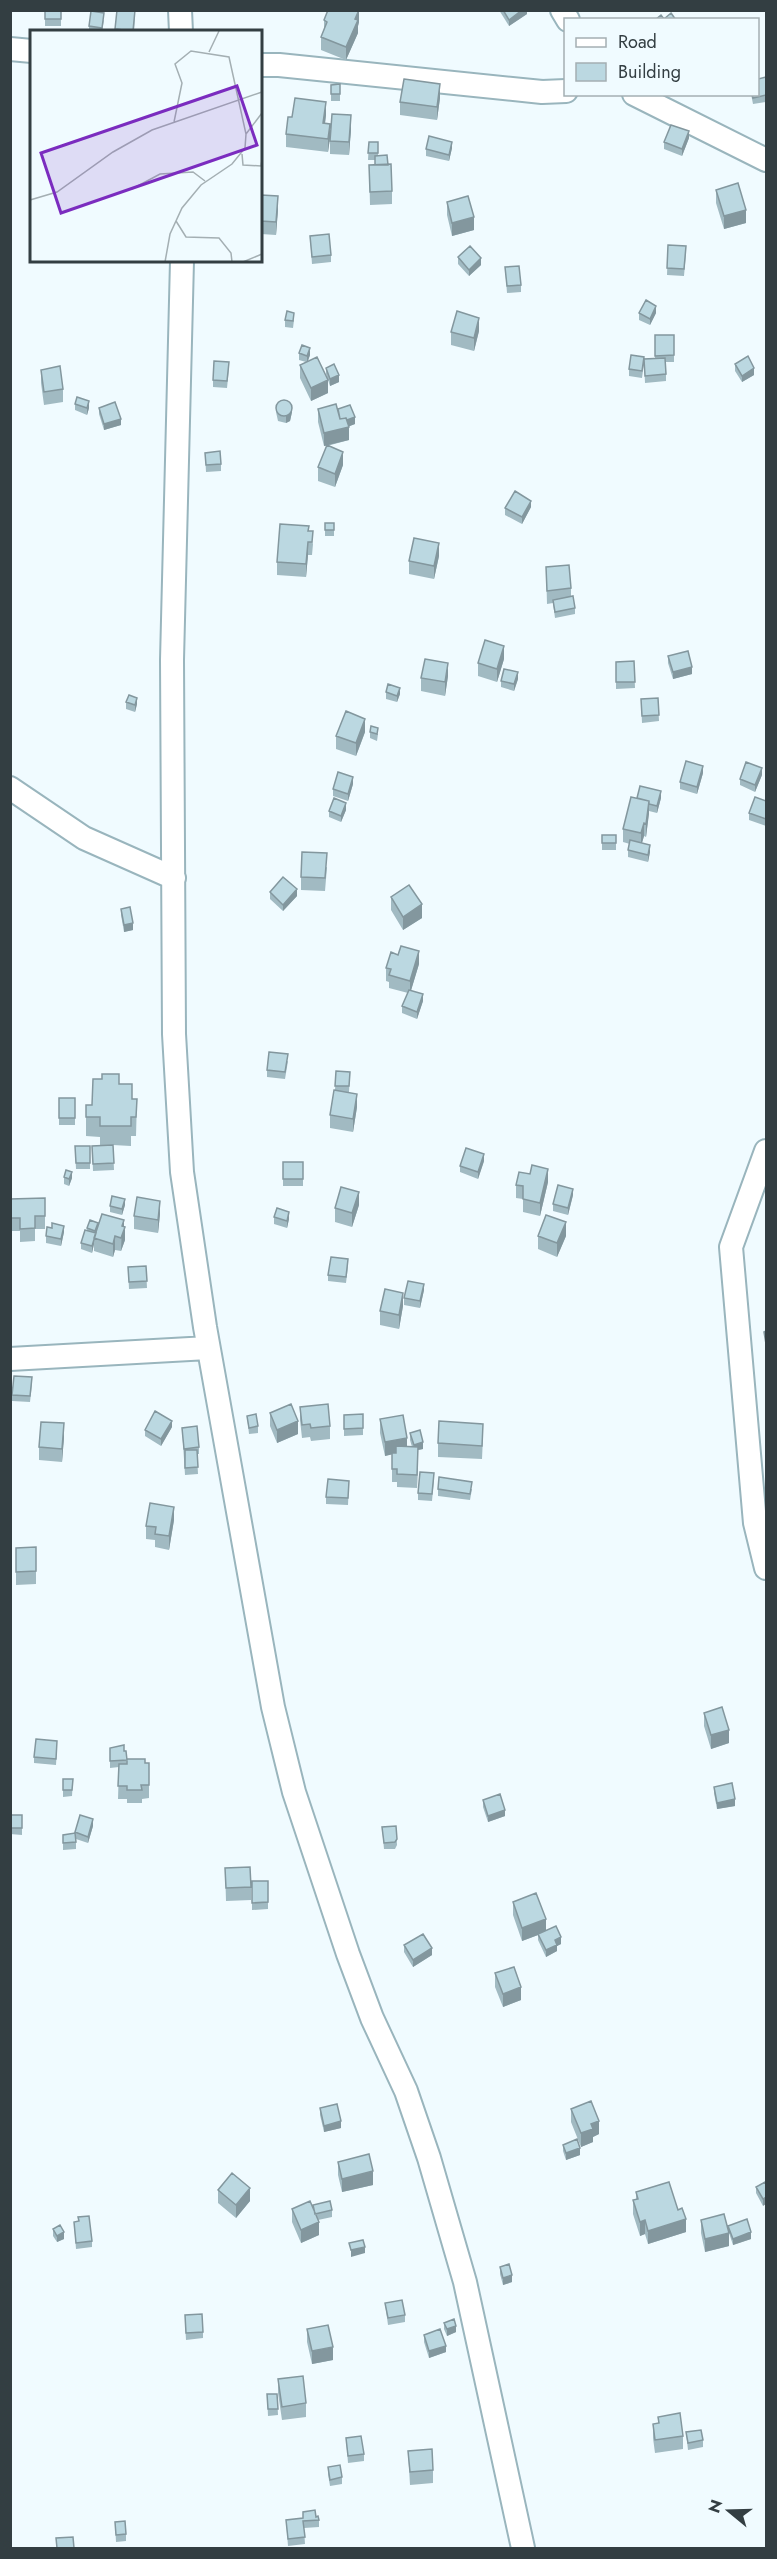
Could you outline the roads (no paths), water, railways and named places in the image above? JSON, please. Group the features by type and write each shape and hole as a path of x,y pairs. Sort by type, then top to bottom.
{"street":[{"path":"180,10 181,30"},
{"path":"10,49 30,51"},
{"path":"262,65 542,92 564,91"},
{"path":"638,96 766,160"},
{"path":"182,262 172,648 174,1034 182,1172 208,1348 273,1707 294,1791 352,1965 372,2018 406,2091 429,2158 465,2282 523,2548"},
{"path":"10,788 84,838 174,878"},
{"path":"766,1151 731,1247 754,1523 766,1568"},
{"path":"10,1359 208,1348"}]}
